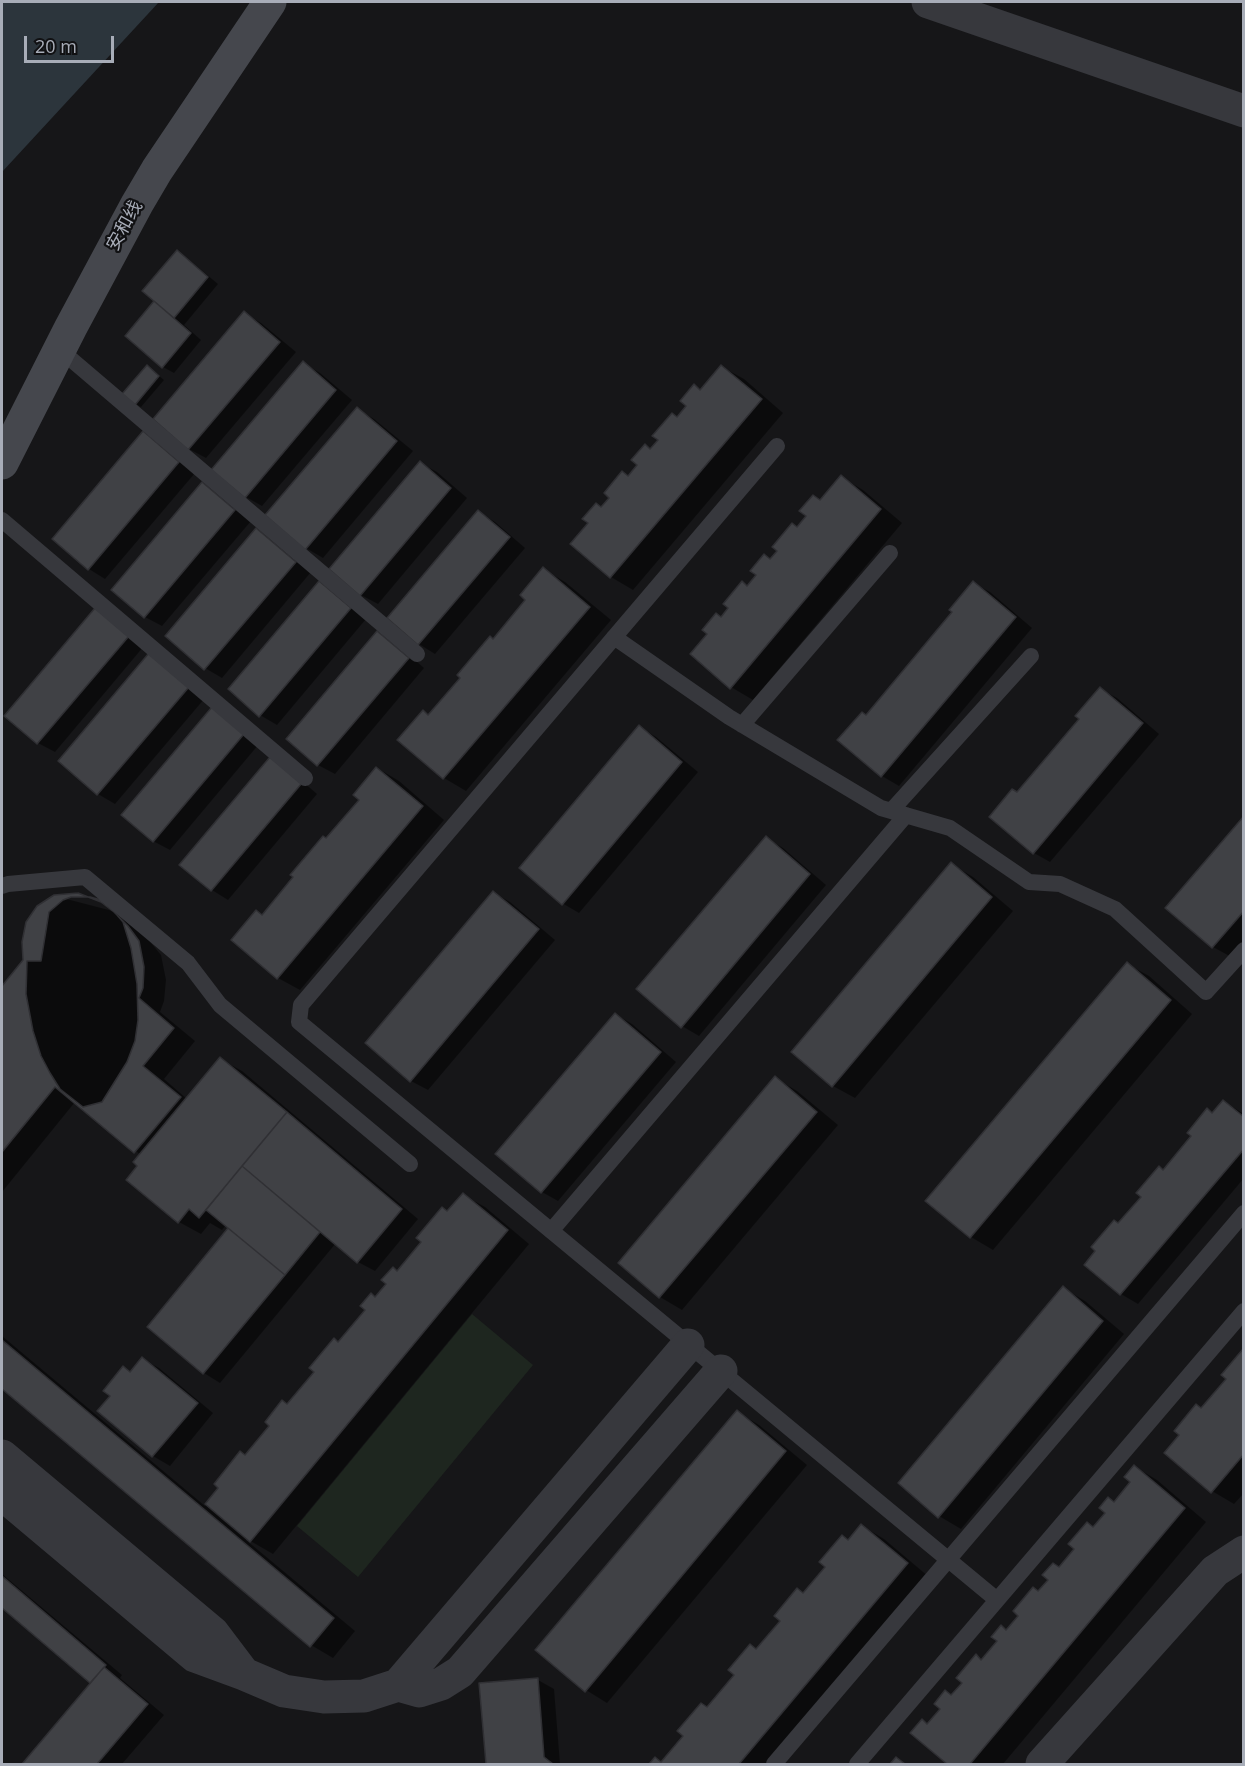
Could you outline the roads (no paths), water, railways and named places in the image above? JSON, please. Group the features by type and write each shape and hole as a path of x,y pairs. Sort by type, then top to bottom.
{"main road":[{"name":"安和线","path":"2,464 59,349 137,204 157,170 270,2"}],"street":[{"path":"928,2 1244,111"},
{"path":"398,1685 688,1345"},
{"path":"2,1494 195,1656 284,1691 324,1697 364,1696 398,1685 420,1690 441,1684 460,1671 721,1371"},
{"path":"2,1456 213,1633 244,1674"},
{"path":"1042,1764 1215,1570 1244,1552"}],"lane":[{"path":"59,349 417,654"},
{"path":"777,446 301,1005 299,1022 997,1600"},
{"path":"2,519 305,778"},
{"path":"742,725 890,553"},
{"path":"614,637 742,725 881,808 950,828 1029,882 1060,884 1115,909 1206,992 1244,950"},
{"path":"551,1231 1030,656"},
{"path":"2,886 86,877 188,963 220,1005 410,1164"},
{"path":"774,1764 1244,1213"},
{"path":"857,1764 1244,1311"}]}
